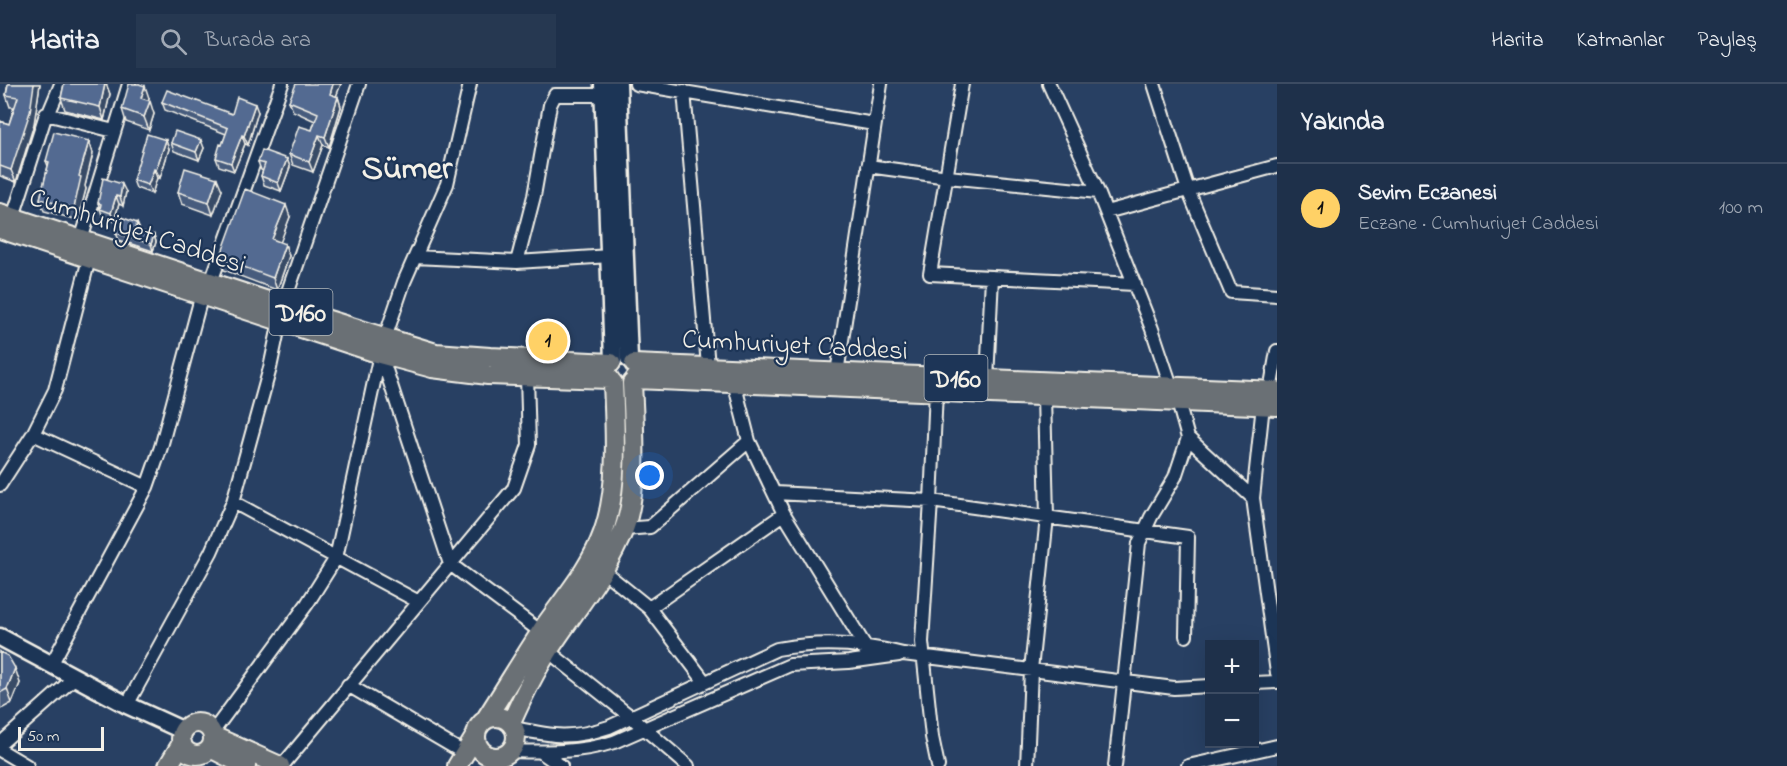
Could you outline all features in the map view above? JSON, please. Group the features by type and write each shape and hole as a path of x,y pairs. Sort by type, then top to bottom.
{"main road":[{"path":"460,760 541,632 586,567 603,533 610,498 622,371 618,84"},
{"path":"513,726 498,716 480,727 477,745 488,761 510,751 516,739 513,726 523,696 548,651 602,570 624,529 631,504 634,434 622,371 609,256 603,89"},
{"name":"Cumhuriyet Caddesi","path":"4,220 89,259 206,288"},
{"name":"Cumhuriyet Caddesi","path":"4,220 81,240 206,288 382,346 432,368 488,375 527,376 708,366 987,379 1175,394 1272,398"},
{"name":"Cumhuriyet Caddesi","path":"382,346 734,382 1044,396 1175,394"},
{"path":"0,637 183,737 187,751 205,748 281,766"},
{"path":"168,766 191,724 206,726 205,748"},
{"path":"205,748 246,766"}],"street":[{"path":"4,220 46,114 48,115 61,84"},
{"path":"81,240 129,84"},
{"path":"51,665 147,487 161,447 206,288 282,84"},
{"path":"127,705 211,552 233,502 270,368 282,314 359,84"},
{"path":"205,748 307,604 336,558 382,346 415,257 447,184 470,84"},
{"path":"636,84 874,124"},
{"path":"837,373 881,84"},
{"path":"962,84 930,274 1135,284"},
{"path":"1049,84 1098,192 1135,284 1175,394 1188,438 1253,498"},
{"path":"1154,84 1188,190 1231,292 1277,295"},
{"path":"517,262 534,196 550,105 555,95 603,89"},
{"path":"684,91 708,366"},
{"path":"48,115 114,132"},
{"path":"868,166 948,177 1098,192"},
{"path":"1106,212 1277,166"},
{"path":"415,257 517,262 609,256"},
{"path":"0,485 33,434 55,390 89,259"},
{"path":"987,379 992,277"},
{"path":"382,346 450,564 541,632"},
{"path":"1277,351 1272,398 1253,498 1271,584 1277,673"},
{"path":"281,766 514,488 529,445 527,376"},
{"path":"734,382 749,441 784,514 865,646 865,660"},
{"path":"936,391 922,642 932,736 938,766"},
{"path":"1027,766 1031,670 1047,517 1044,396"},
{"path":"33,434 147,487"},
{"path":"1115,766 1139,543 1175,477 1188,438"},
{"path":"624,529 650,527 749,441"},
{"path":"775,493 931,501 1188,537 1186,636"},
{"path":"233,502 419,602"},
{"path":"649,608 784,514"},
{"path":"602,570 649,608 705,682"},
{"path":"513,726 548,734 586,735 609,727 777,649 805,644 865,646 903,654 1174,688 1205,686"},
{"path":"548,651 688,766"},
{"path":"510,751 541,752 595,748 790,665 865,660 903,654"},
{"path":"0,744 74,678"},
{"path":"1259,683 1277,682"},
{"path":"348,686 460,760"},
{"path":"1188,766 1277,746"},
{"path":"0,750 27,766"},
{"path":"541,752 561,766"}],"building":[{"path":"8,84 34,84 30,112 11,170 0,166 0,121 9,124 18,97 6,95"},
{"path":"64,84 105,84 100,107 61,98"},
{"path":"129,84 145,86 141,98 150,101 144,117 122,109"},
{"path":"296,84 333,84 330,94 338,97 325,137 319,135 309,162 289,154 299,126 312,130 318,113 289,101"},
{"path":"167,90 232,114 237,97 255,104 244,136 242,135 231,163 216,158 228,128 162,102"},
{"path":"175,131 201,140 196,152 171,143"},
{"path":"54,132 89,141 79,176 81,177 74,208 40,199 49,162 46,161"},
{"path":"147,134 166,140 156,170 154,169 148,185 133,180"},
{"path":"262,150 287,159 278,183 261,176 265,164 258,162"},
{"path":"185,168 217,178 209,202 178,192"},
{"path":"103,178 122,184 120,197 116,196 111,213 100,209 101,204 98,203"},
{"path":"245,189 286,205 272,239 285,244 273,278 220,258"},
{"path":"121,217 137,223 135,230 154,235 151,244 116,233"},
{"path":"0,652 8,656 15,668 7,689 0,693"}],"place":[{"name":"Sevim Eczanesi","path":"548,341"}],"district":[{"name":"Sümer","path":"407,166"}]}
